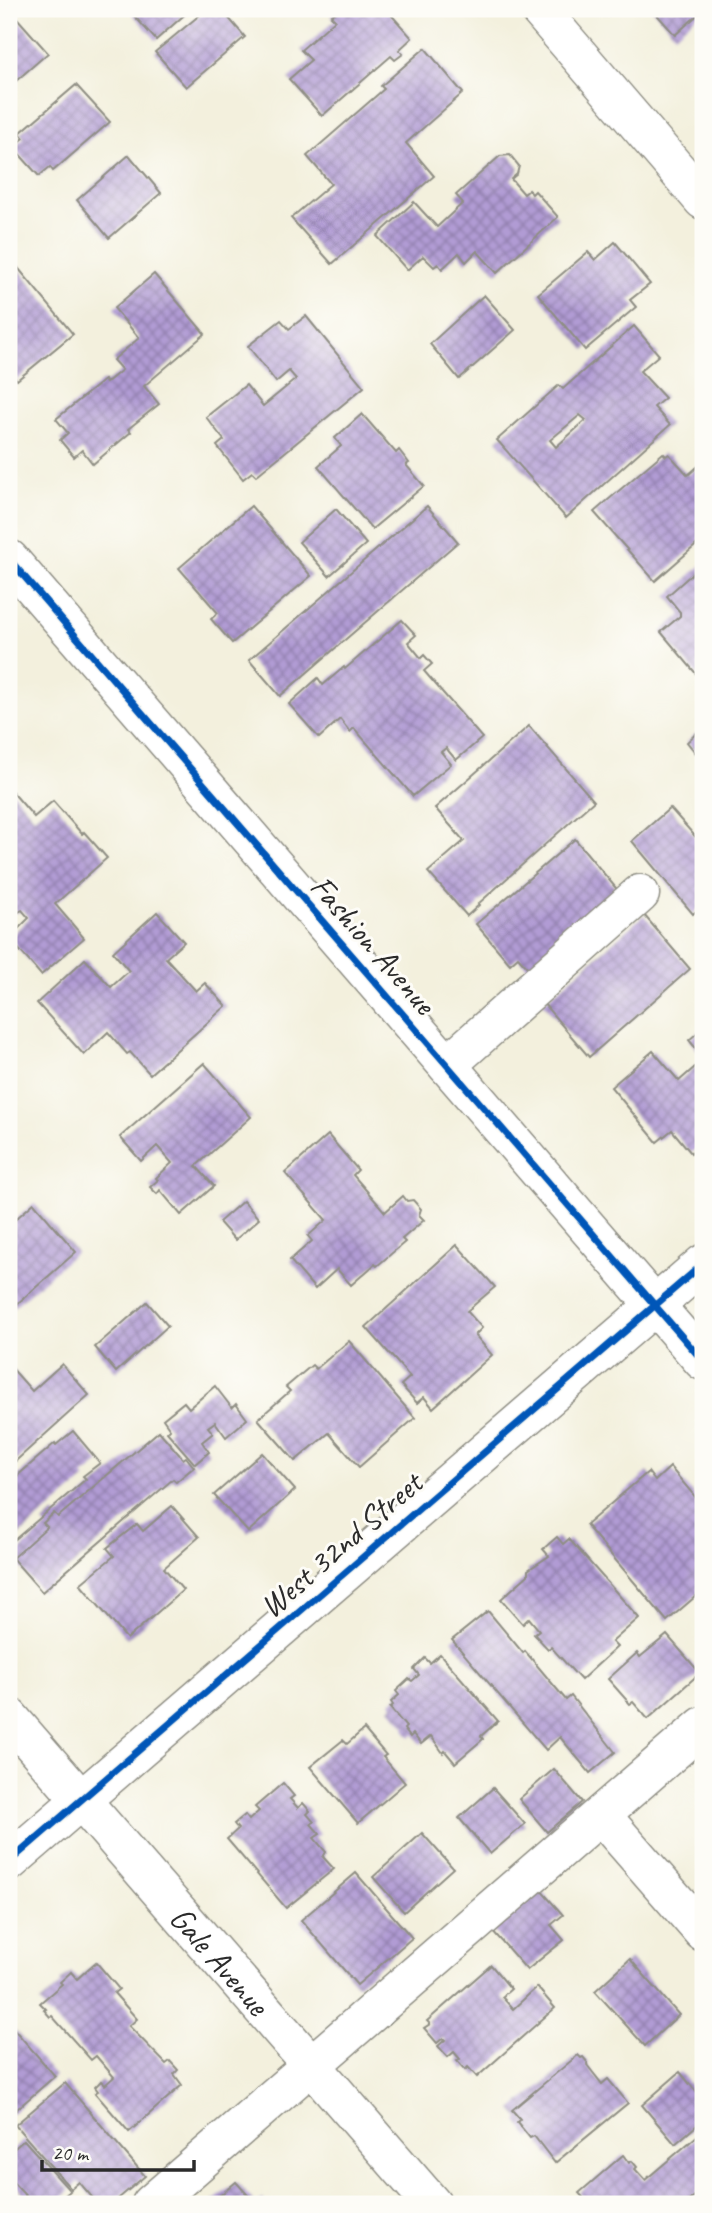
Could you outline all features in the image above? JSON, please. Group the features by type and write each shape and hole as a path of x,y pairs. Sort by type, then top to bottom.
{"street":[{"path":"539,9 703,200"},
{"name":"Fashion Avenue","path":"9,559 703,1361"},
{"path":"447,1065 640,894"},
{"name":"West 32nd Street","path":"9,1862 703,1264"},
{"name":"Gale Avenue","path":"9,1717 432,2204"},
{"path":"151,2204 703,1726"},
{"path":"601,1815 703,1933"}],"building":[{"path":"9,9 48,53 9,87"},
{"path":"128,9 191,9 156,40"},
{"path":"207,9 221,9 245,37 186,87 155,52"},
{"path":"339,9 344,12 348,9 386,9 412,38 399,50 403,54 395,60 391,56 322,116 289,79 311,60 301,50 335,20 331,16"},
{"path":"652,9 703,9 703,10 675,35"},
{"path":"425,48 463,93 406,143 434,176 332,264 291,218 331,184 307,156 384,89 381,86"},
{"path":"76,85 110,122 53,171 50,167 39,176 13,147 24,138 20,133"},
{"path":"129,155 161,193 109,238 77,200"},
{"path":"510,155 519,166 517,174 511,179 524,194 529,190 532,194 535,191 558,217 497,273 477,251 466,262 459,253 442,269 438,264 434,267 423,256 407,270 377,236 414,202 437,227 463,203 456,195 500,156"},
{"path":"615,242 650,284 630,300 636,307 585,350 538,294 588,252 595,260"},
{"path":"9,257 73,334 17,380 9,370"},
{"path":"154,274 205,334 144,386 159,404 128,429 131,432 93,464 82,450 74,457 60,440 68,433 56,419 104,380 106,383 122,370 113,360 139,338 114,308"},
{"path":"484,295 515,330 459,379 430,344"},
{"path":"306,316 364,387 256,476 252,472 243,479 217,446 224,440 206,417 246,385 263,406 296,379 289,371 276,382 248,346 281,320 289,329"},
{"path":"634,326 659,355 640,371 665,398 654,407 670,425 566,518 497,440 559,385 563,389","holes":["580,415 586,420 556,447 550,440"]},
{"path":"362,414 396,453 399,450 409,463 406,465 424,486 372,529 318,466 341,446 335,438"},
{"path":"663,453 666,456 669,454 688,475 703,462 703,539 655,581 594,512"},
{"path":"251,506 311,576 232,643 211,619 218,613 179,568"},
{"path":"427,506 458,542 280,696 249,660"},
{"path":"336,509 366,544 329,576 299,542"},
{"path":"703,564 703,682 661,632 680,616 680,612 667,596"},
{"path":"402,620 416,635 408,642 421,658 424,655 432,664 424,671 482,738 456,760 446,748 441,752 451,764 413,796 354,728 350,732 340,719 319,738 289,704 318,678 323,685 344,667 345,669"},
{"path":"529,726 594,801 467,916 428,872 464,841 435,808"},
{"path":"703,727 703,762 687,742"},
{"path":"9,788 34,817 53,801 107,858 55,904 84,938 41,975 9,938 29,918 22,910 17,913 9,903"},
{"path":"670,808 701,843 703,841 703,905 693,914 632,841"},
{"path":"575,839 620,893 530,970 518,957 510,964 476,924"},
{"path":"157,912 184,942 166,958 196,991 205,983 226,1006 150,1074 130,1052 127,1054 108,1032 84,1055 37,1003 85,959 111,987 129,971 113,952"},
{"path":"644,915 690,969 589,1057 543,1003"},
{"path":"703,1028 703,1057 689,1040"},
{"path":"653,1051 679,1081 703,1060 703,1143 691,1153 672,1130 657,1142 611,1087"},
{"path":"204,1063 251,1117 196,1166 214,1186 181,1215 160,1190 157,1194 150,1187 172,1163 157,1146 141,1161 120,1137"},
{"path":"328,1135 358,1170 353,1175 385,1212 403,1196 407,1201 413,1200 421,1209 419,1215 424,1220 402,1239 405,1242 351,1285 337,1269 315,1289 290,1260 312,1241 308,1236 326,1220 285,1173"},
{"path":"243,1201 259,1219 235,1240 219,1222"},
{"path":"34,1203 76,1252 9,1311 9,1225"},
{"path":"457,1245 495,1287 467,1311 482,1328 475,1335 492,1355 433,1408 424,1397 417,1403 401,1385 410,1377 366,1327"},
{"path":"147,1302 168,1326 116,1372 95,1347"},
{"path":"349,1341 415,1418 359,1467 329,1433 295,1461 258,1419 290,1391 286,1387 312,1365 316,1369"},
{"path":"62,1364 89,1395 9,1467 9,1365 32,1391"},
{"path":"215,1386 232,1408 236,1404 247,1419 226,1437 215,1422 208,1427 213,1433 202,1442 209,1452 195,1464 167,1432 170,1429 163,1419 184,1402 189,1408"},
{"path":"73,1431 100,1463 83,1476 86,1479 13,1541 9,1536 9,1483"},
{"path":"159,1431 183,1459 186,1457 194,1467 176,1482 173,1479 42,1592 12,1558 47,1527 43,1523 54,1513 58,1517"},
{"path":"262,1453 295,1490 248,1532 214,1495"},
{"path":"670,1467 703,1506 703,1590 667,1621 586,1525 648,1472 655,1481"},
{"path":"172,1506 199,1537 164,1568 183,1590 127,1639 80,1584 114,1556 107,1548 137,1524 143,1531"},
{"path":"557,1537 563,1544 569,1539 639,1618 612,1642 617,1647 581,1680 551,1647 548,1649 534,1634 539,1630 529,1618 523,1624 501,1599 528,1575 528,1570 549,1556 543,1549"},
{"path":"488,1611 566,1700 571,1696 615,1752 590,1773 560,1737 546,1750 452,1640"},
{"path":"667,1635 700,1673 648,1719 633,1702 630,1704 608,1679 637,1653 640,1657"},
{"path":"440,1654 498,1721 481,1736 483,1739 455,1763 445,1751 443,1753 431,1736 421,1744 413,1734 410,1737 404,1729 406,1727 390,1708 393,1705 391,1702 399,1695 396,1691 409,1679 412,1681 419,1675 414,1669 425,1658 430,1663"},
{"path":"364,1729 405,1783 358,1823 310,1767 343,1740 347,1744"},
{"path":"554,1769 582,1802 547,1832 519,1799"},
{"path":"283,1783 294,1796 290,1799 298,1808 303,1803 310,1811 307,1814 314,1822 311,1824 320,1834 314,1838 326,1852 323,1857 334,1869 286,1908 227,1839 238,1829 234,1824 245,1815 249,1820 259,1811 255,1807"},
{"path":"493,1788 525,1824 490,1854 459,1818"},
{"path":"422,1833 453,1868 404,1912 373,1877"},
{"path":"356,1873 412,1938 357,1985 301,1920"},
{"path":"539,1888 563,1915 551,1925 564,1940 527,1970 492,1930"},
{"path":"630,1959 679,2015 645,2046 595,1991"},
{"path":"96,1962 119,1989 114,1993 137,2019 129,2026 166,2064 170,2061 178,2070 174,2074 182,2085 129,2132 95,2093 98,2091 95,2087 101,2081 105,2085 114,2077 96,2056 91,2060 40,2003 62,1984 60,1982 71,1972 77,1979"},
{"path":"491,1965 511,1989 502,1997 513,2009 537,1987 555,2008 477,2077 468,2067 465,2070 457,2061 460,2059 454,2052 448,2057 438,2046 445,2040 443,2038 437,2043 424,2028 430,2024 427,2021"},
{"path":"12,2027 55,2076 9,2116 9,2030"},
{"path":"578,2055 588,2063 602,2084 608,2079 628,2103 555,2163 534,2136 530,2138 517,2122 520,2119 512,2110"},
{"path":"680,2072 703,2100 703,2120 675,2144 642,2105"},
{"path":"65,2083 145,2176 112,2204 98,2204 79,2182 71,2189 15,2125"},
{"path":"703,2131 703,2189 685,2204 589,2204 579,2193 623,2155 629,2163 632,2161 645,2180"},
{"path":"24,2140 70,2191 55,2204 33,2204 9,2178 9,2153"},
{"path":"236,2182 256,2204 210,2204"}],"cycle path":[{"path":"9,559 703,1361"},
{"path":"9,1862 703,1264"}]}
